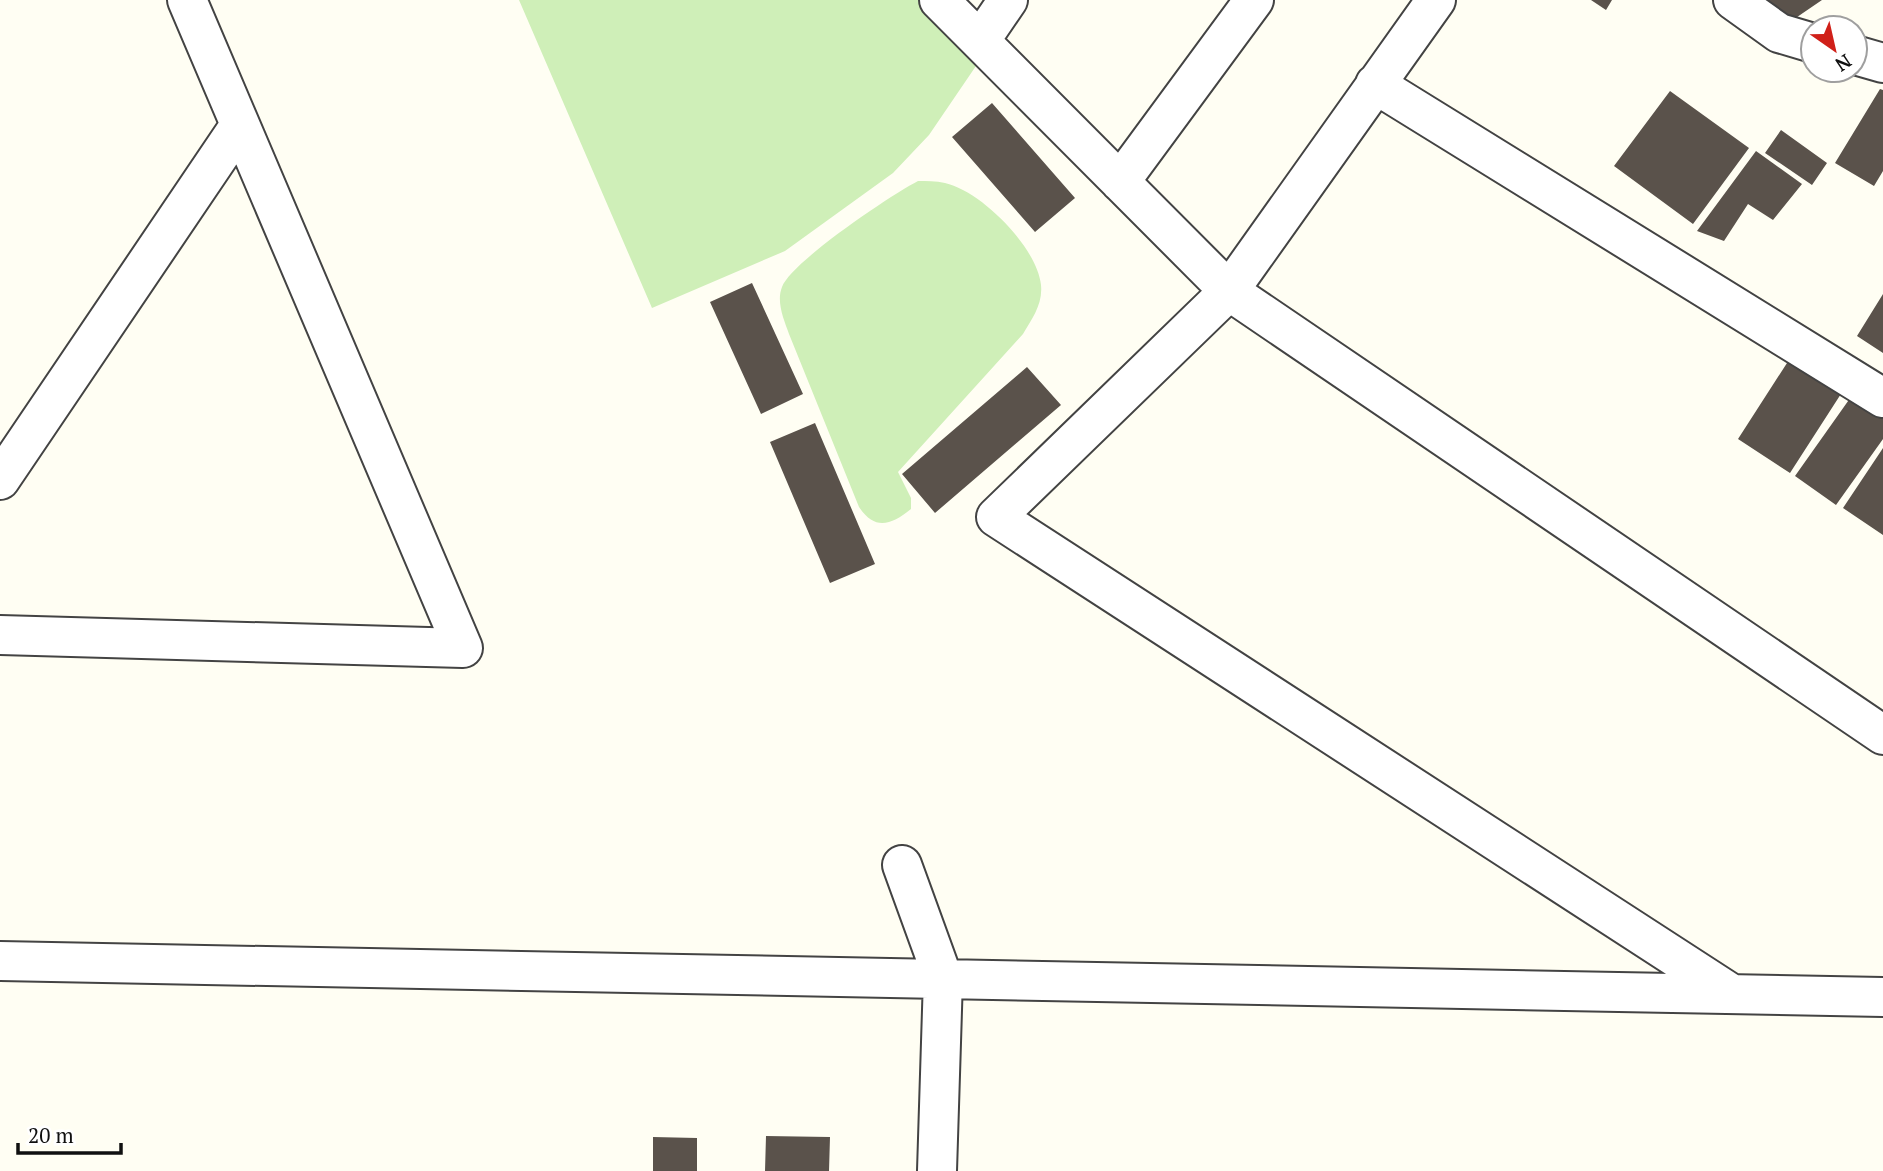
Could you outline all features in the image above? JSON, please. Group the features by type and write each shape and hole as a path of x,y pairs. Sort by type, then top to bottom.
{"street":[{"path":"0,635 463,648 187,0"},
{"path":"939,0 1229,291 1883,734"},
{"path":"980,41 1008,0"},
{"path":"1120,182 1254,0"},
{"path":"1436,0 1229,291 996,517 1732,994"},
{"path":"1733,0 1779,33 1799,39"},
{"path":"1375,84 1883,398"},
{"path":"0,480 240,125"},
{"path":"902,865 943,978 937,1171"},
{"path":"0,961 1883,997"}],"green space":[{"path":"519,0 951,0 978,63 929,135 893,173 785,251 652,308"},
{"path":"918,181 942,182 959,188 990,209 1018,238 1029,254 1037,270 1041,292 1036,311 1023,334 898,472 911,498 911,509 897,519 884,523 871,520 859,507 789,334 781,311 780,293 789,276 822,246 865,214"}],"building":[{"path":"1591,0 1612,0 1606,10"},
{"path":"1762,0 1822,0 1799,14 1781,28"},
{"path":"1880,89 1883,90 1883,171 1874,186 1835,163"},
{"path":"1670,91 1749,148 1693,224 1614,166"},
{"path":"992,103 1075,198 1035,232 952,137"},
{"path":"1781,130 1827,163 1812,185 1765,153"},
{"path":"1756,151 1802,184 1773,220 1748,204 1724,241 1697,231"},
{"path":"752,283 803,394 761,414 710,302"},
{"path":"1883,294 1883,353 1857,336"},
{"path":"1796,349 1848,383 1790,473 1738,439"},
{"path":"1027,367 1061,405 935,513 902,474"},
{"path":"1858,387 1883,405 1883,439 1836,505 1795,476"},
{"path":"815,423 875,564 830,583 770,442"},
{"path":"1883,448 1883,535 1843,508"},
{"path":"766,1136 830,1137 829,1171 765,1171"},
{"path":"653,1137 697,1138 697,1171 653,1171"}]}
